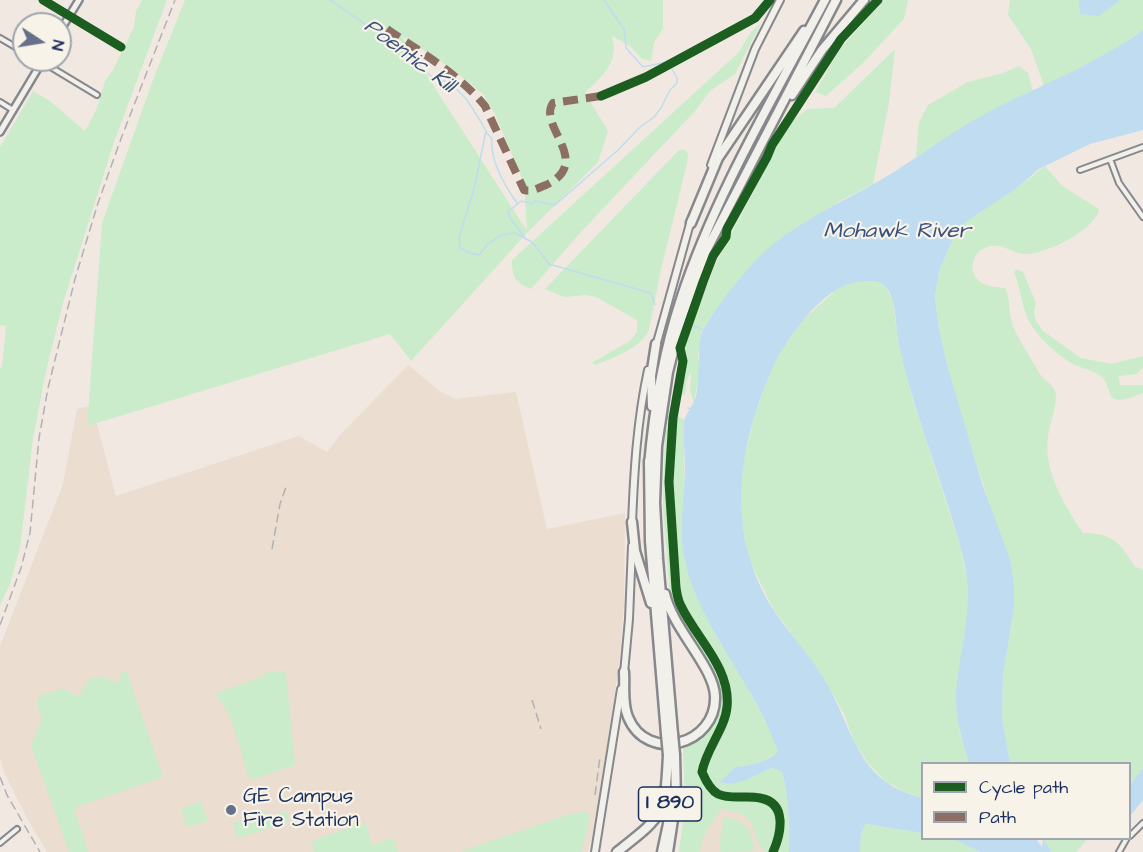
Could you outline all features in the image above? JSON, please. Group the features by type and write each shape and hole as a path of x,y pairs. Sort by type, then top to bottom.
{"highway":[{"path":"691,223 713,168 724,148 824,0"},
{"name":"I 890","path":"670,734 660,662 650,541 649,465 657,398 666,352 696,256 726,190 824,0"},
{"name":"I 890","path":"668,852 675,812 676,774 670,734 655,493 657,446 664,390 677,334 690,291 706,251 836,0"},
{"path":"757,152 818,56 864,0"},
{"path":"649,465 652,412 651,376 656,344"},
{"path":"632,522 635,550 650,600 660,662"},
{"path":"624,672 625,706 628,717 637,732 645,738 666,745 684,742 698,735 710,721 715,703 713,686 669,607 657,541"},
{"path":"617,852 649,826 660,813 672,755"},
{"name":"I 890","path":"662,852 670,799 672,755"},
{"path":"673,852 679,810 676,774"}],"main road":[{"path":"595,852 624,672 629,619 634,468 639,417 646,380 691,223 749,64 761,35 780,0"}],"street":[{"path":"43,0 62,12"},
{"path":"601,96 646,77 755,18 770,0"},
{"path":"72,18 121,47"},
{"path":"0,131 35,72"},
{"path":"59,72 97,95"},
{"path":"0,102 13,110"},
{"path":"1080,170 1143,147"},
{"path":"1110,159 1119,183 1143,218"},
{"path":"1131,834 1143,823"},
{"path":"0,843 16,830"}],"shaded area":[{"path":"408,365 440,391 455,399 516,392 547,529 625,513 624,602 620,656 597,817 588,852 47,852 4,772 0,757 0,646 63,484 77,409 92,405 116,496 299,436 327,452 340,435"},
{"path":"718,805 761,813 767,852 697,852 702,831"}],"green space":[{"path":"142,0 167,0 114,142 63,303 46,371 33,439 20,548 10,584 0,605 0,368 2,367 6,326 0,325 0,147 33,91 50,101 85,131 97,108 105,81 113,70 134,27 136,11"},
{"path":"185,0 663,0 663,28 654,43 651,61 642,59 630,46 612,36 614,53 608,68 585,93 608,131 598,162 527,233 411,361 390,334 87,426 102,223 154,77","holes":["401,35 448,66 483,94 495,114 524,183 527,231"]},
{"path":"884,0 908,0 904,19 863,63 826,96 815,92 840,49"},
{"path":"1010,0 1143,0 1143,30 1109,53 1044,86 1031,49 1008,15"},
{"path":"761,23 735,74 710,91 696,110 581,232 531,289 518,282 514,275 512,260 739,52 751,32"},
{"path":"895,49 889,103 873,184 840,201 770,248 732,289 702,329 698,356 700,368 694,403 690,390 691,372 687,380 685,395 680,394 685,368 684,343 716,263 789,124 807,109 834,108"},
{"path":"1019,66 1028,73 1033,91 984,115 916,157 919,122 928,105 968,82 1003,73"},
{"path":"679,150 685,150 688,154 687,163 649,330 645,337 633,347 596,365 591,363 630,341 637,332 637,320 596,297 586,295 564,297 545,289"},
{"path":"1045,166 1062,186 1099,209 1089,225 1055,246 1032,254 1018,253 998,246 987,247 977,253 973,269 977,279 984,284 1005,288 1016,334 1040,374 1052,385 1055,392 1055,406 1047,449 1052,475 1069,511 1083,533 1093,533 1114,540 1134,566 1143,570 1143,768 1131,784 1131,762 1010,762 1002,719 1003,676 1014,607 1011,562 963,422 939,329 935,296 939,271 952,241 967,220 1017,188"},
{"path":"1017,269 1023,272 1036,303 1034,312 1036,321 1043,331 1081,358 1112,364 1143,356 1143,367 1137,374 1119,376 1120,385 1143,385 1143,393 1129,398 1114,399 1104,379 1098,374 1072,363 1046,343 1032,327 1027,316 1014,272"},
{"path":"875,280 885,286 893,301 898,340 912,397 960,545 967,580 968,609 961,657 959,729 969,762 921,762 921,798 885,781 868,763 854,742 844,714 826,682 773,608 749,560 740,512 742,467 755,414 775,359 804,319 837,289 854,281"},
{"path":"676,416 684,419 685,561 696,594 716,636 743,679 773,736 778,753 753,766 735,767 721,782 748,779 772,768 782,770 789,821 789,852 766,852 744,815 721,809 705,833 699,852 679,852 685,804 683,748 703,737 711,727 717,716 721,698 717,683 676,616 670,597 663,509 665,432"},
{"path":"126,670 163,777 74,808 88,852 69,852 31,745 42,719 37,701 39,696 64,688 76,696 81,695 88,680 101,676 114,682 119,681 122,671"},
{"path":"271,671 284,671 286,674 295,765 252,780 247,774 228,712 216,693 265,676 264,674"},
{"path":"201,802 208,821 187,827 181,808"},
{"path":"267,811 270,817 287,811 289,821 237,839 233,823"},
{"path":"588,811 588,827 581,852 460,852 569,814"},
{"path":"724,817 737,820 750,832 754,851 722,852 719,848"},
{"path":"365,822 372,845 393,838 398,852 314,852 312,841"},
{"path":"864,824 921,833 921,840 955,840 981,852 860,852"},
{"path":"1044,840 1086,840 1077,852 1052,852"}],"water":[{"path":"1079,0 1120,0 1099,16 1080,14"},
{"name":"Mohawk River","path":"1143,30 1143,130 1090,144 1039,169 1017,188 967,221 952,241 939,271 935,296 939,329 948,368 982,483 1011,562 1014,607 1003,676 1002,718 1010,762 969,762 962,739 956,696 966,624 968,596 966,572 957,536 909,384 899,345 893,301 887,289 878,282 866,281 853,283 829,295 800,325 780,352 772,369 753,421 742,476 741,503 749,557 759,583 773,609 821,674 866,761 890,785 921,798 921,833 865,824 861,833 860,852 789,852 789,821 782,771 772,768 740,782 720,782 735,767 758,763 778,752 756,704 703,611 685,561 682,526 685,467 684,422 696,396 699,350 704,328 743,275 761,255 784,236 813,217 889,175 973,121 1125,43"},
{"path":"1143,768 1143,800 1131,815 1131,784"},
{"path":"955,840 1037,840 1042,847 1044,840 1052,852 981,852"}],"waterway":[{"name":"Poentic Kill","path":"330,0 388,40 431,76 452,84 467,100 486,131 474,189 459,237 460,248 479,255 487,245 501,235 515,233 532,242 549,264 651,293 655,305"},
{"path":"604,0 624,29 626,48 643,67 667,62"},
{"path":"525,238 508,212 521,201 555,205 618,150 639,128 654,117 670,90 677,83 671,67"},
{"path":"486,132 492,139 493,155 499,173 517,203"},
{"name":"Poentic Kill","path":"691,325 704,330"}],"railway":[{"path":"0,625 21,568 30,533 39,438 48,388 75,279 98,203 122,136 175,0"},
{"path":"272,549 280,504 287,484"},
{"path":"532,700 541,729"},
{"path":"595,795 600,757"},
{"path":"0,777 7,795 40,852"}],"marked path":[{"path":"387,29 426,55 475,94 485,106 524,190 546,185 559,176 565,166 562,144 550,112 553,103 601,96"}],"cycle path":[{"path":"43,0 121,47"},
{"path":"601,96 646,77 755,18 770,0"},
{"path":"773,852 780,828 779,813 775,806 760,798 728,797 718,794 710,787 702,772 707,755 726,715 727,693 718,666 687,618 678,600 676,588 669,482 673,418 683,361 680,348 713,256 726,237 727,229 772,145 841,39 878,0"}],"place":[{"name":"GE Campus Fire Station","path":"231,810"}]}
